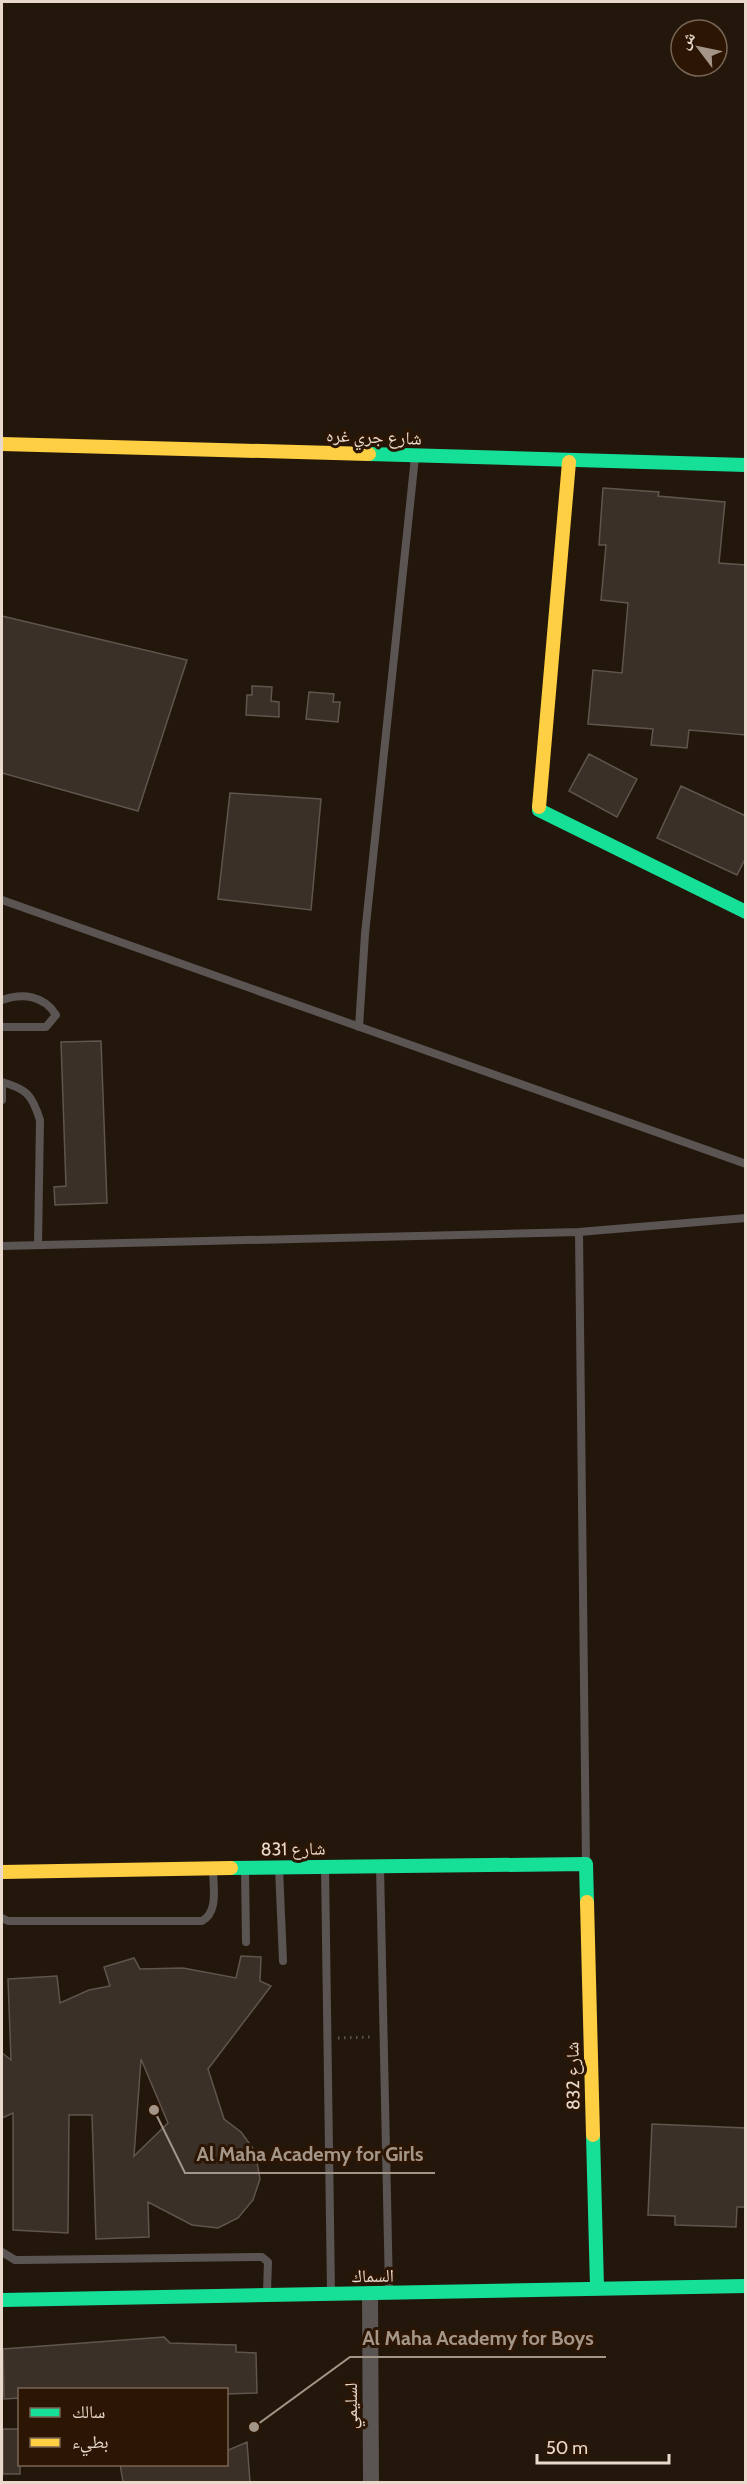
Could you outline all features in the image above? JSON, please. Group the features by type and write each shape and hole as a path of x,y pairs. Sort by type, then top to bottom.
{"street":[{"name":"شارع جري غره","path":"2,444 569,462 746,465"},
{"path":"569,462 539,810 746,912"},
{"name":"شارع 831","path":"2,1872 380,1865 586,1864"},
{"name":"شارع 832","path":"586,1864 597,2287"},
{"name":"السماك","path":"2,2300 389,2294 597,2287 746,2286"},
{"name":"لسليمي","path":"370,2294 371,2482"}],"lane":[{"path":"359,1027 365,934 415,456"},
{"path":"2,900 746,1164"},
{"path":"2,1000 13,996 31,997 49,1004 56,1015 46,1027 2,1027"},
{"path":"2,1100 2,1082 20,1087 34,1101 39,1120 38,1245"},
{"path":"2,1246 579,1232 746,1218"},
{"path":"579,1232 586,1864"},
{"path":"380,1865 389,2294"},
{"path":"325,1866 331,2295"},
{"path":"279,1867 283,1961"},
{"path":"245,1868 246,1942"},
{"path":"2,1918 8,1921 202,1921 212,1910 213,1869"},
{"path":"2,2252 15,2259 23,2260 262,2257 269,2264 267,2296"}],"path":[{"path":"327,2038 383,2037"}],"building":[{"path":"603,488 659,492 658,496 725,502 719,563 746,565 746,735 689,730 687,748 651,745 653,729 588,724 593,670 622,673 628,603 601,600 606,545 599,545"},
{"path":"2,616 187,660 138,811 2,773"},
{"path":"252,686 272,687 271,701 279,702 279,717 246,715 247,695 252,695"},
{"path":"309,692 334,694 333,702 340,702 338,722 306,719"},
{"path":"589,754 637,779 617,817 569,791"},
{"path":"681,786 746,816 746,857 737,875 657,838"},
{"path":"230,793 321,799 311,910 218,899"},
{"path":"101,1041 107,1203 55,1205 54,1187 66,1186 61,1042"},
{"path":"241,1956 261,1957 260,1981 271,1986 208,2069 224,2119 241,2132 255,2151 260,2179 253,2200 238,2218 218,2228 192,2225 148,2202 149,2237 96,2239 92,2115 69,2115 68,2233 13,2230 13,2113 2,2118 2,2053 11,2060 8,1979 57,1976 60,2003 89,1990 110,1986 104,1967 134,1958 140,1969 183,1968 236,1978","holes":["141,2059 168,2123 134,2156"]},
{"path":"652,2124 746,2128 746,2207 737,2207 736,2227 675,2225 675,2216 648,2215"},
{"path":"164,2337 170,2343 236,2345 236,2352 256,2353 257,2393 228,2394 228,2388 18,2388 18,2398 4,2399 3,2349"},
{"path":"3,2429 18,2429 20,2474 3,2474"},
{"path":"247,2442 250,2482 123,2482 120,2466 228,2466 228,2450"}],"traffic: fast":[{"path":"369,454 746,465"},
{"path":"539,807 539,810 746,912"},
{"path":"231,1868 586,1864 587,1902"},
{"path":"593,2135 597,2287"},
{"path":"2,2300 746,2286"}],"traffic: slow":[{"path":"2,444 369,454"},
{"path":"539,807 569,462"},
{"path":"2,1872 231,1868"},
{"path":"587,1902 593,2135"}],"place":[{"name":"Al Maha Academy for Girls","path":"154,2110"},
{"name":"Al Maha Academy for Boys","path":"254,2427"}]}
